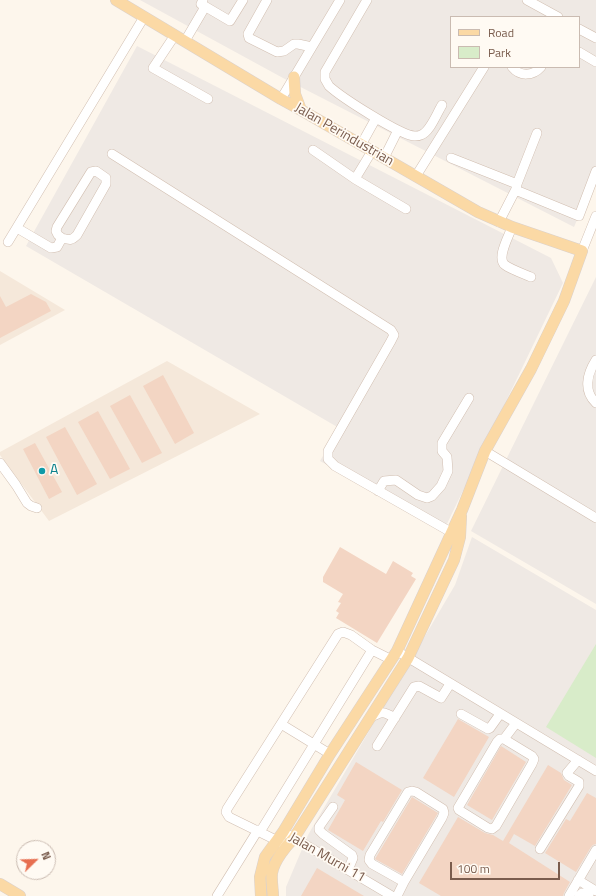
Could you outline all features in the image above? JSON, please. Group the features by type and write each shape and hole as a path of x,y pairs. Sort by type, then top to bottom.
{"main road":[{"name":"Jalan Perindustrian","path":"116,0 281,99 478,212 512,227 582,251"},
{"path":"294,77 295,94 301,110"},
{"path":"274,896 272,874 285,839 330,754 394,655 455,535 462,510 485,451 531,370 564,301 582,251"},
{"path":"261,896 260,877 265,857 285,839 370,718 408,658 454,560 455,535"},
{"path":"0,884 20,896"}],"street":[{"path":"185,41 204,4 230,21 243,0"},
{"path":"267,0 248,34 249,38 277,52 284,51 294,44 312,48"},
{"path":"281,99 340,0"},
{"path":"367,0 325,72 325,79 329,86 376,118 398,130 414,136 422,135 427,131 442,105"},
{"path":"527,0 556,16"},
{"path":"8,242 144,17"},
{"path":"580,30 596,38"},
{"path":"174,35 153,68 208,99"},
{"path":"580,53 596,62"},
{"path":"416,176 483,68"},
{"path":"513,68 524,74 534,73 540,68"},
{"path":"361,145 376,118"},
{"path":"384,158 398,130"},
{"path":"499,222 516,187 537,133"},
{"path":"313,150 355,179 406,209"},
{"path":"355,179 372,151"},
{"path":"112,154 391,330 394,335 328,451 328,459 335,466 455,535"},
{"path":"451,158 516,187 518,192 579,216 596,171"},
{"path":"96,171 106,178 106,184 74,239 70,240 62,238 56,231 57,227 91,172 96,171"},
{"path":"582,251 596,216"},
{"path":"512,227 501,255 502,261 505,266 531,277"},
{"path":"17,228 51,248 57,247 62,238"},
{"path":"596,360 591,368 587,382 591,398 596,402"},
{"path":"378,491 384,481 396,480 418,495 427,498 432,496 441,486 448,470 447,457 442,451 442,443 469,398"},
{"path":"485,451 596,518"},
{"path":"0,463 27,503 37,508"},
{"path":"330,754 281,724 338,634 343,632 351,635 372,650 408,658 596,771"},
{"path":"217,896 372,650"},
{"path":"378,746 414,687 419,686 441,698 450,684"},
{"path":"370,718 385,712 395,718"},
{"path":"461,714 485,729 488,729 500,714"},
{"path":"504,739 532,756 534,759 496,826 492,829 488,828 458,808 497,742 500,739 504,739 516,723"},
{"name":"Jalan Murni 11","path":"281,724 226,809 229,817 259,831 285,839 348,870 392,896"},
{"path":"540,849 579,786 579,782 567,773 578,760"},
{"path":"397,896 444,813 443,809 412,791 408,792 370,855 369,860 372,864 404,882"},
{"path":"333,807 319,827 319,830 352,854 353,858 348,870"},
{"path":"569,896 596,850"},
{"path":"578,880 596,891"},
{"path":"579,896 582,893 589,896"}],"shaded area":[{"path":"140,0 596,0 596,176 574,227 283,78"},
{"path":"137,46 551,258 563,283 444,530 320,461 339,428 26,246"},
{"path":"0,271 65,310 0,345"},
{"path":"596,277 596,604 471,531"},
{"path":"167,361 260,414 49,521 0,455 0,452"},
{"path":"472,537 596,610 596,896 286,896 286,887 308,835 455,585"}],"green space":[{"path":"596,644 596,758 546,727"}],"building":[{"path":"31,294 46,302 51,311 0,338 0,296 6,307"},
{"path":"163,375 194,433 175,444 143,386"},
{"path":"130,395 162,453 142,463 110,406"},
{"path":"98,411 130,469 110,479 78,422"},
{"path":"65,427 97,484 77,495 46,437"},
{"name":"A","path":"35,443 62,492 49,499 23,449"},
{"path":"340,547 386,574 393,561 413,573 411,576 416,579 377,643 336,618 339,613 336,611 341,603 338,602 343,594 323,582 323,577"},
{"path":"458,719 489,737 454,797 423,778"},
{"path":"501,746 526,762 492,820 467,805"},
{"path":"356,762 402,790 383,822 381,821 363,851 328,830 345,800 337,795"},
{"path":"548,765 561,773 564,780 572,785 535,846 514,834 509,843 570,882 563,896 441,896 419,883 458,817 485,833 493,835 503,841"},
{"path":"587,793 596,798 596,844 591,847 576,872 545,853 566,819 570,821"},
{"path":"412,797 438,813 402,874 375,859"},
{"path":"317,868 364,896 301,896"}],"place":[{"name":"A","path":"42,471"}]}
